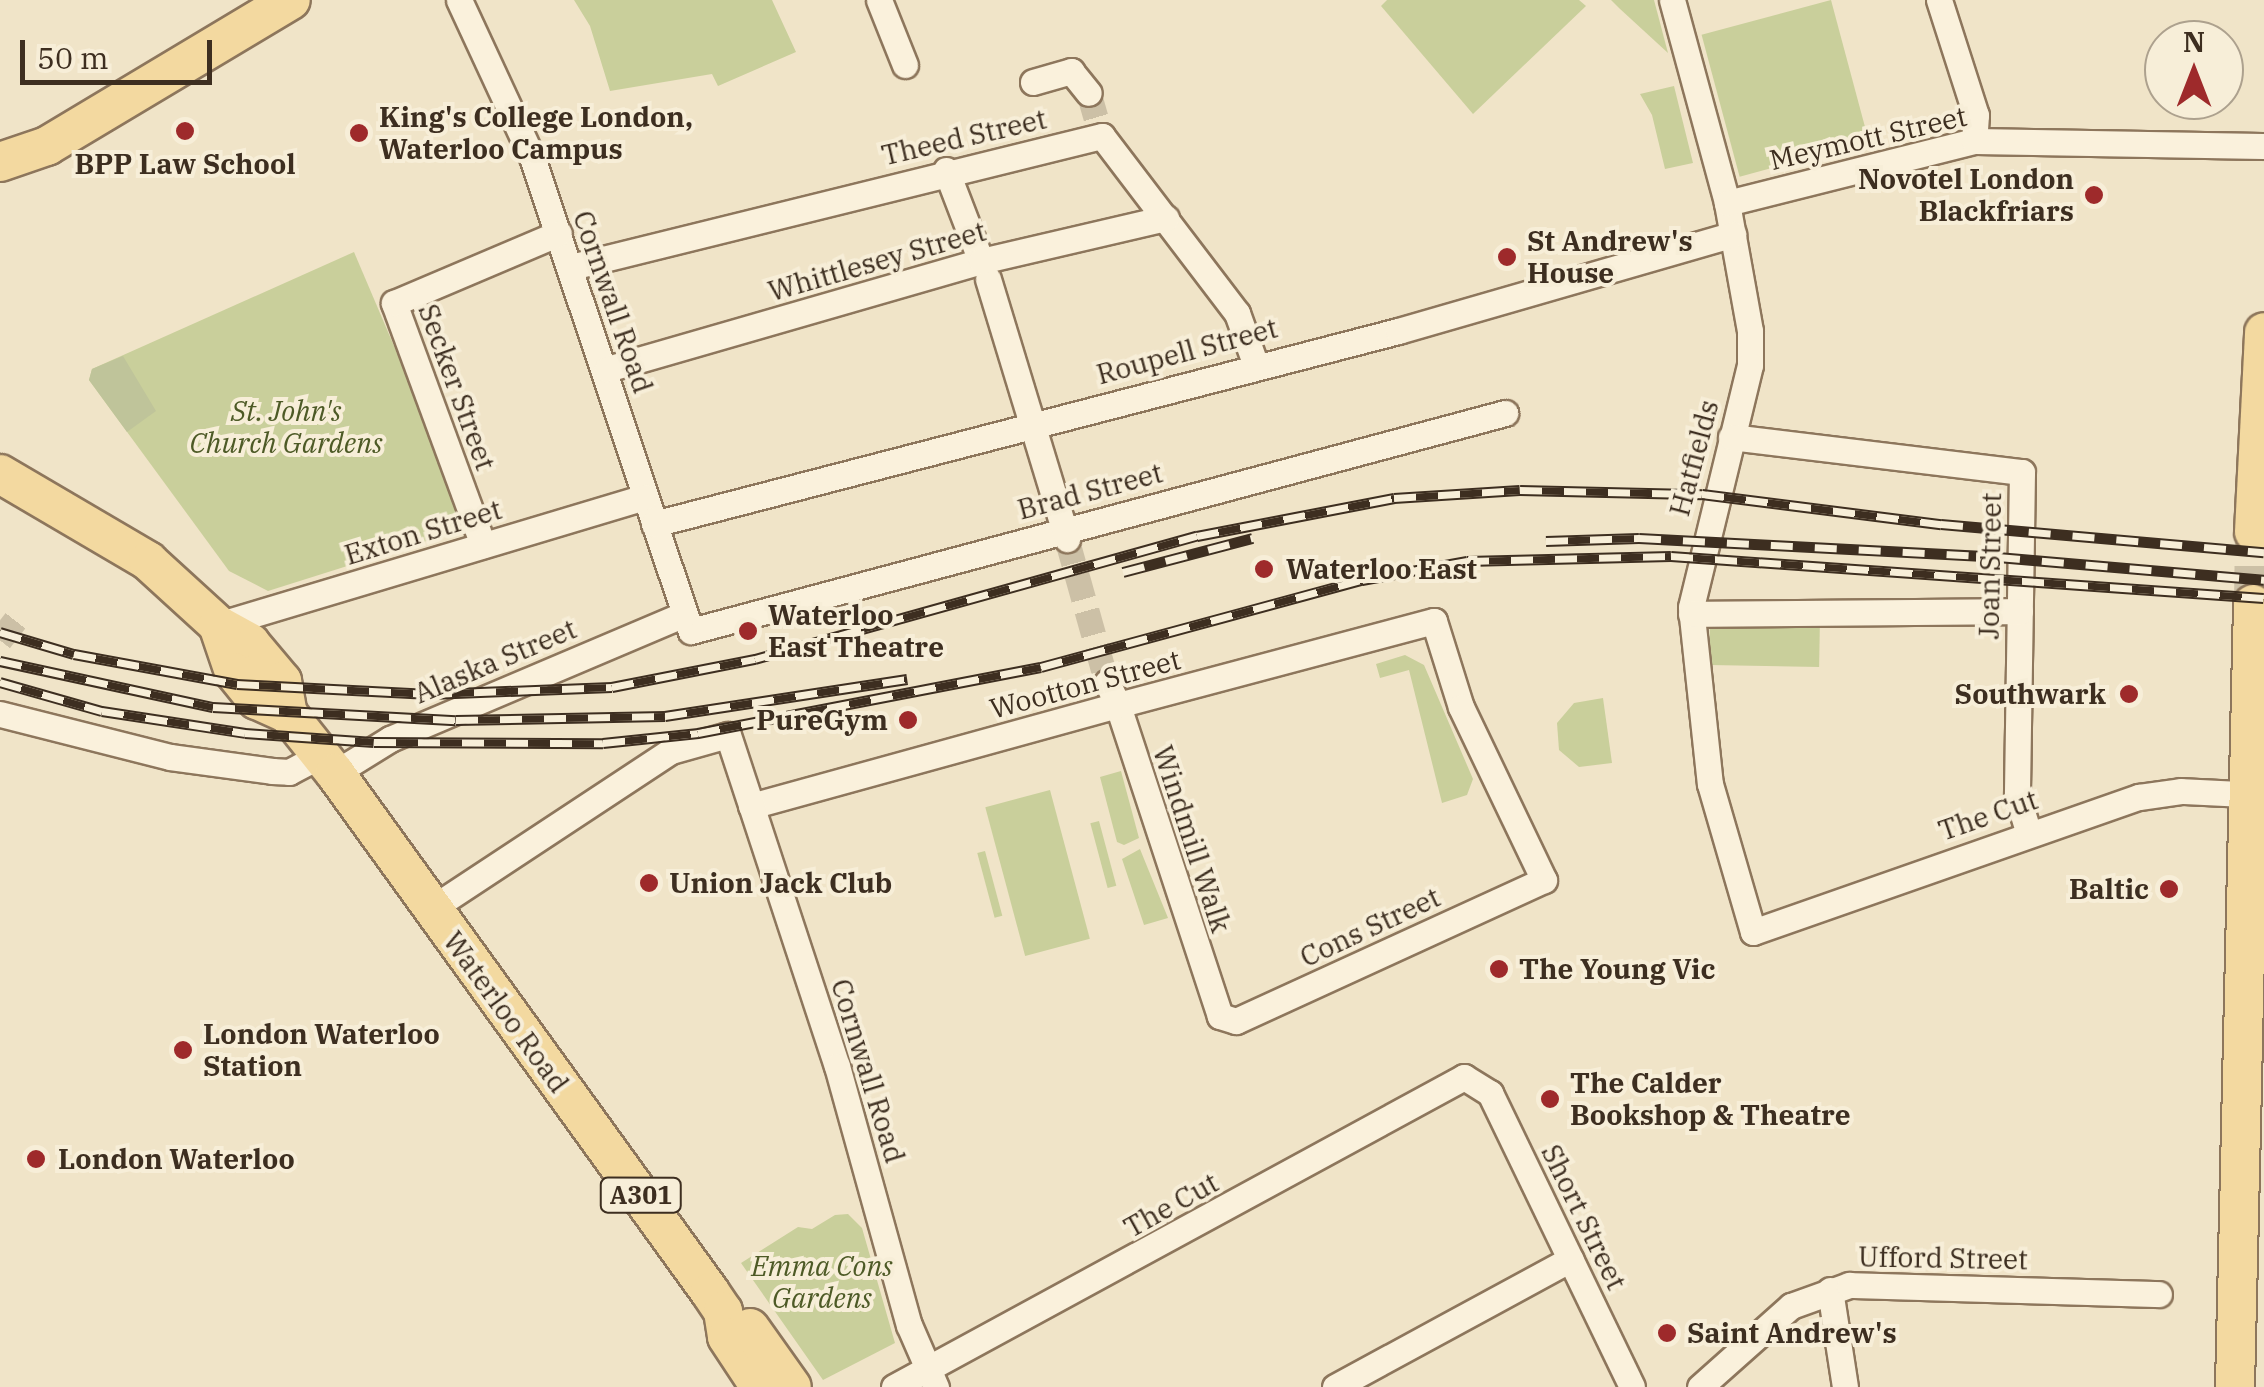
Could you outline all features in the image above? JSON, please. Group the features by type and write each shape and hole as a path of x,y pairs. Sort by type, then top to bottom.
{"main road":[{"path":"0,162 47,146 291,0"},
{"path":"0,190 47,146"},
{"path":"2258,510 2264,332"},
{"name":"Waterloo Road","path":"2,479 148,561 218,626 234,672 256,700 288,714 328,764 723,1311 728,1338 760,1387"},
{"path":"2235,1387 2257,794 2253,604"},
{"name":"Waterloo Road","path":"723,1311 746,1323 792,1387"}],"street":[{"name":"Cornwall Road","path":"459,0 532,157 571,267 592,350 607,369 688,623"},
{"path":"879,0 905,65"},
{"name":"Hatfields","path":"1672,0 1734,234 1751,350 1693,580 1692,614 1710,784 1754,932"},
{"path":"1938,0 1976,115 1974,141"},
{"path":"1033,82 1071,71 1089,93"},
{"name":"Theed Street","path":"571,267 1100,130 1237,313 1255,363"},
{"name":"Meymott Street","path":"1727,203 1974,141 2264,146"},
{"path":"946,170 984,270 1066,534"},
{"name":"Whittlesey Street","path":"607,369 1166,218"},
{"name":"Secker Street","path":"482,545 394,303 559,234"},
{"name":"Roupell Street","path":"654,524 1255,363 1398,330 1734,234"},
{"name":"Brad Street","path":"688,623 1066,534 1389,450 1505,413"},
{"name":"Joan Street","path":"1731,437 2022,472 2017,795 2028,831"},
{"name":"Exton Street","path":"218,626 645,496"},
{"path":"1692,614 2020,611"},
{"name":"Wootton Street","path":"752,806 1112,694 1434,621 1461,707 1544,880"},
{"name":"Alaska Street","path":"0,714 170,757 289,772 328,764 688,623"},
{"name":"Windmill Walk","path":"1112,694 1220,1016"},
{"name":"Cornwall Road","path":"431,909 671,751 728,734 837,1066 909,1324 932,1378"},
{"name":"The Cut","path":"1754,932 2028,831 2166,792 2257,794"},
{"name":"Cons Street","path":"1220,1016 1236,1021 1544,880"},
{"name":"The Cut","path":"894,1387 932,1378 1454,1080 1475,1078"},
{"name":"Short Street","path":"1475,1078 1490,1093 1632,1387"},
{"path":"1334,1387 1571,1259"},
{"name":"Ufford Street","path":"1700,1387 1791,1306 1830,1290 1868,1283 2159,1294"},
{"path":"1830,1290 1845,1387"}],"green space":[{"path":"574,0 772,0 796,52 718,86 712,74 610,91 590,26"},
{"path":"1387,0 1579,0 1586,6 1473,114 1381,6"},
{"path":"1611,0 1654,0 1668,53 1619,8"},
{"path":"1831,0 1869,142 1740,177 1702,35"},
{"path":"1674,86 1693,163 1665,169 1652,115 1640,94"},
{"name":"St. John's Church Gardens","path":"354,252 471,527 268,591 229,571 89,380 92,369"},
{"path":"123,356 156,411 127,432 89,380 92,369"},
{"path":"1710,616 1820,618 1819,667 1709,665"},
{"path":"1405,655 1424,665 1473,779 1467,795 1442,803 1409,670 1380,678 1376,664"},
{"path":"1603,698 1612,763 1579,767 1559,750 1557,723 1574,703"},
{"path":"1121,771 1139,838 1124,845 1117,842 1100,777"},
{"path":"1050,790 1090,939 1025,956 985,807"},
{"path":"1099,821 1116,886 1108,888 1090,823"},
{"path":"1140,849 1168,918 1144,925 1122,859"},
{"path":"985,851 1002,916 995,918 977,853"},
{"name":"Emma Cons Gardens","path":"848,1214 862,1228 895,1343 823,1380 741,1263 798,1227 812,1229 835,1215"}],"tunnel":[{"path":"1089,93 1098,125"},
{"path":"2253,604 2254,532"},
{"path":"1067,539 1107,682"},
{"path":"0,640 21,613"}],"railway":[{"path":"0,632 74,654 237,684 430,694 612,687 755,659 1197,536 1394,498 1520,490 1702,494 1941,524 2264,552"},
{"path":"1123,572 1253,538"},
{"path":"1546,541 1639,538 1998,557 2264,580"},
{"path":"0,682 102,711 245,733 374,742 603,743 698,733 1041,667 1362,580 1467,561 1671,556 2264,598"},
{"path":"0,661 213,707 456,720 665,716 907,679"}],"place":[{"name":"BPP Law School","path":"185,131"},
{"name":"King's College London, Waterloo Campus","path":"359,133"},
{"name":"Novotel London Blackfriars","path":"2094,195"},
{"name":"St Andrew's House","path":"1507,257"},
{"name":"Waterloo East","path":"1264,569"},
{"name":"Waterloo East Theatre","path":"748,631"},
{"name":"Southwark","path":"2129,694"},
{"name":"PureGym","path":"908,720"},
{"name":"Union Jack Club","path":"649,883"},
{"name":"Baltic","path":"2169,889"},
{"name":"The Young Vic","path":"1499,969"},
{"name":"London Waterloo Station","path":"183,1050"},
{"name":"The Calder Bookshop & Theatre","path":"1550,1099"},
{"name":"London Waterloo","path":"36,1159"},
{"name":"Saint Andrew's","path":"1667,1333"}]}
